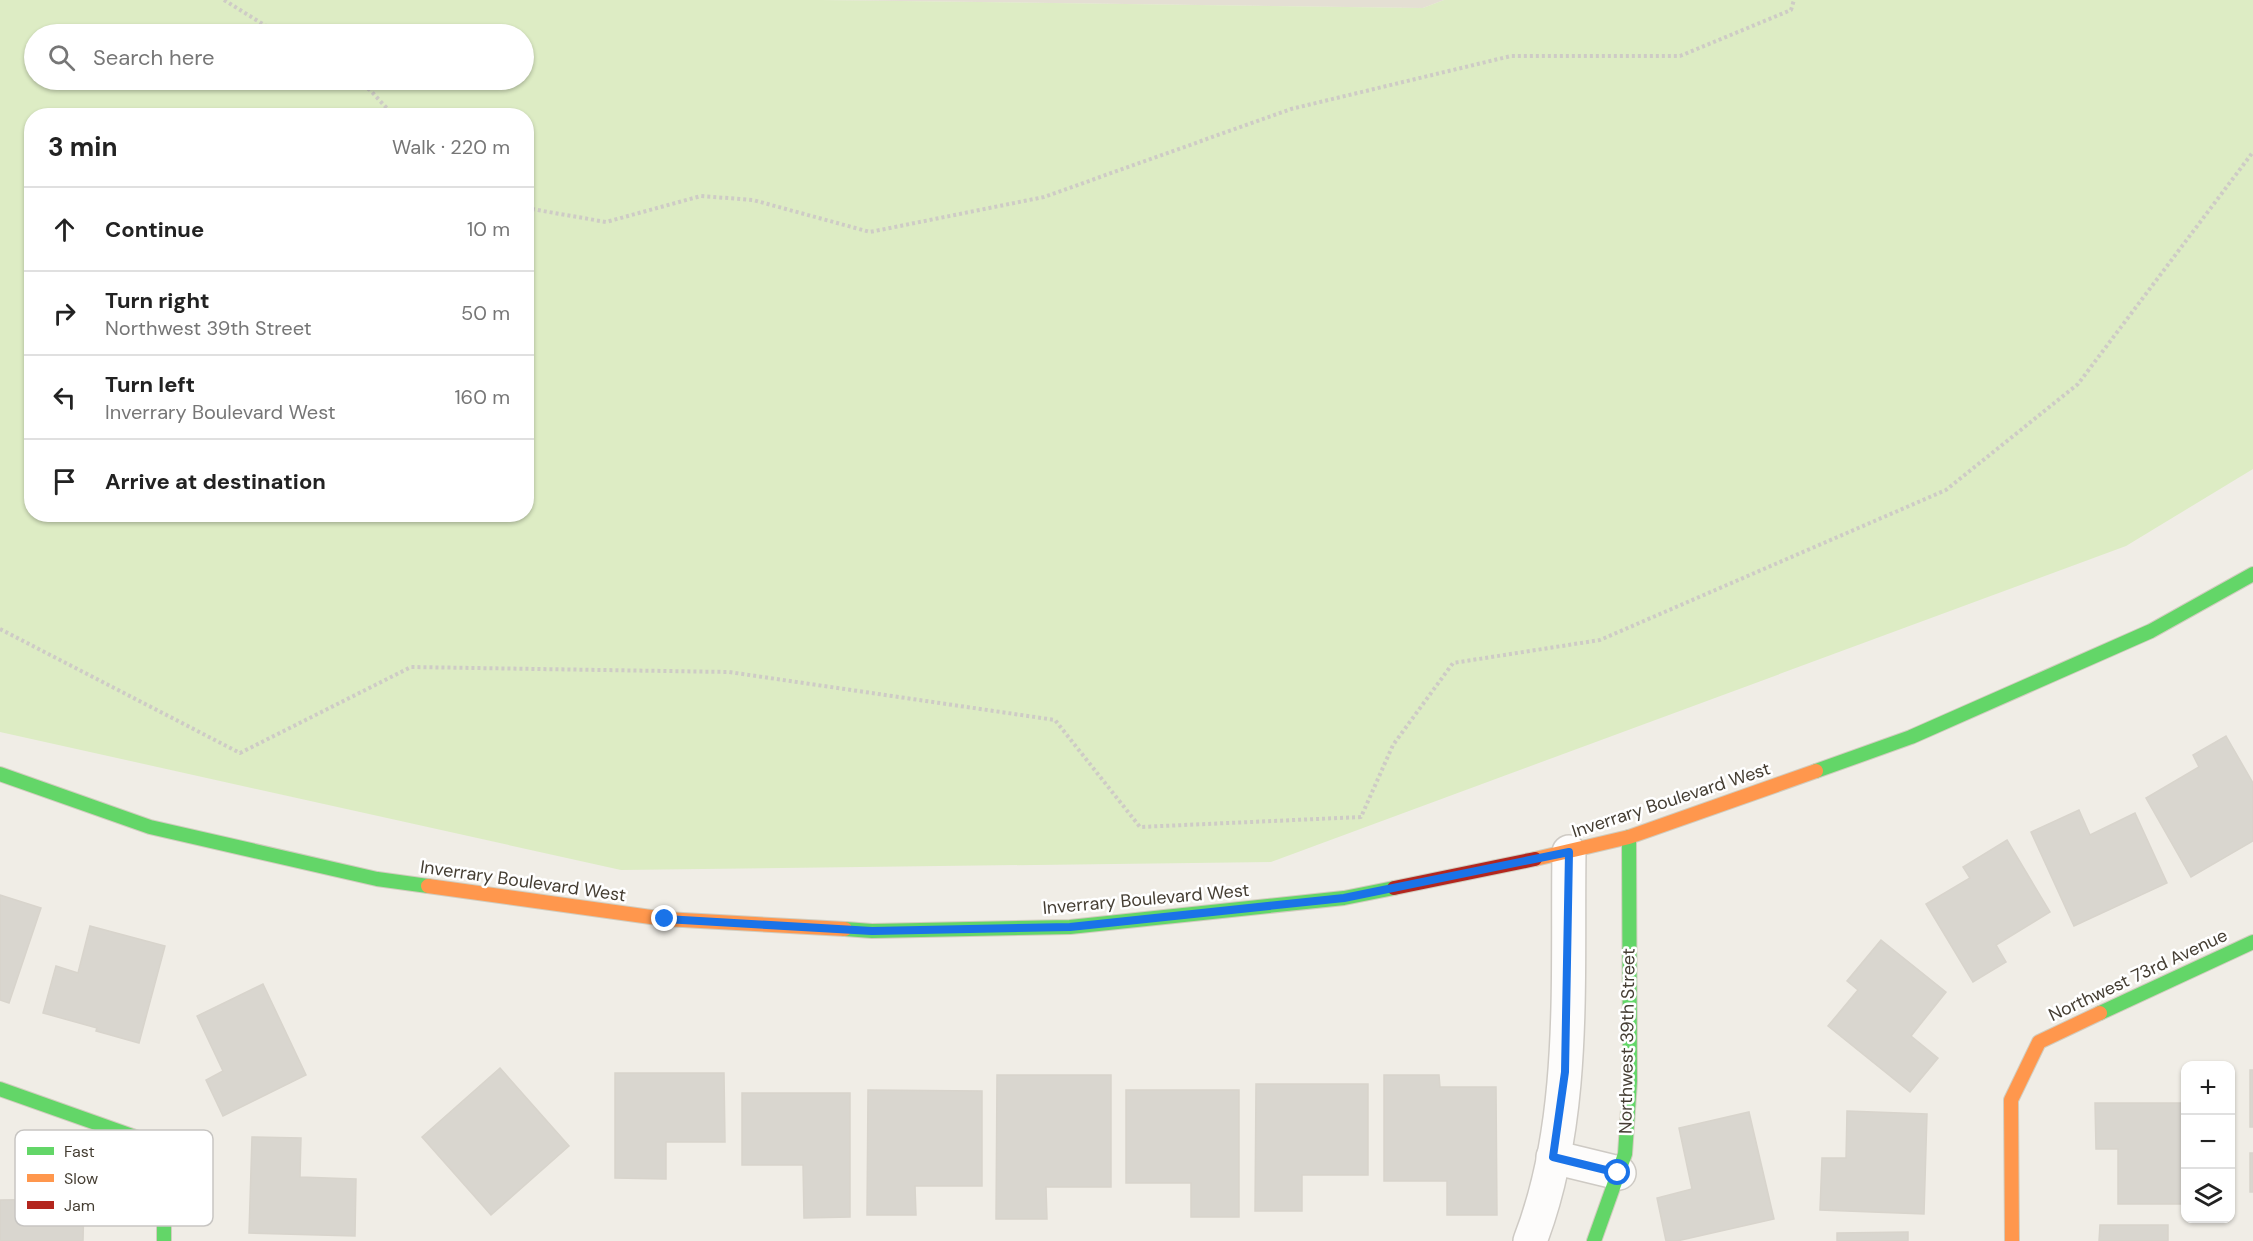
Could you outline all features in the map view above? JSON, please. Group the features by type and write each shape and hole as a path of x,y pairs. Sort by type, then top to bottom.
{"street":[{"name":"Inverrary Boulevard West","path":"0,774 150,827 377,879 665,919 872,931 1070,927 1344,898 1569,852 1629,837 1911,737 2151,631 2253,574"},
{"name":"Northwest 39th Street","path":"1594,1241 1625,1154 1629,1081 1629,837"},
{"path":"1530,1241 1543,1208 1565,1072 1569,852"},
{"name":"Northwest 73rd Avenue","path":"2012,1241 2011,1100 2039,1042 2253,942"},
{"path":"0,1089 116,1130"},
{"path":"1553,1157 1618,1173"}],"path":[{"path":"224,0 263,24"},
{"path":"534,209 606,222 701,196 753,200 870,232 1044,197 1291,109 1511,56 1680,56 1791,10 1794,0"},
{"path":"370,90 387,108"},
{"path":"0,628 240,753 411,667 729,672 1055,720 1140,827 1361,817 1393,745 1453,663 1600,640 1946,490 2078,384 2253,152"}],"shaded area":[{"path":"822,0 1444,0 1423,8"}],"green space":[{"path":"0,0 822,0 1423,8 1444,0 2253,0 2253,469 2126,546 1271,862 621,870 0,732"}],"building":[{"path":"2226,736 2253,783 2253,841 2191,877 2146,798 2199,767 2193,755"},
{"path":"2079,810 2090,835 2135,813 2167,883 2074,926 2031,832"},
{"path":"2007,840 2050,912 1996,945 2006,962 1973,982 1926,904 1970,878 1963,867"},
{"path":"0,895 41,908 9,1003 0,1000"},
{"path":"90,926 165,946 139,1043 43,1013 56,966 78,973"},
{"path":"1881,940 1946,992 1911,1036 1938,1058 1910,1092 1828,1026 1858,990 1847,981"},
{"path":"263,984 306,1075 223,1116 206,1080 223,1071 197,1016"},
{"path":"500,1068 569,1146 491,1215 422,1137"},
{"path":"2250,1070 2253,1070 2253,1127 2250,1127"},
{"path":"615,1073 724,1073 725,1142 666,1142 666,1179 615,1178"},
{"path":"997,1075 1111,1075 1111,1187 1046,1187 1047,1219 996,1219"},
{"path":"1384,1075 1439,1075 1440,1087 1496,1087 1497,1215 1447,1215 1447,1181 1384,1181"},
{"path":"1256,1084 1368,1084 1368,1175 1302,1175 1302,1211 1255,1211"},
{"path":"868,1090 982,1091 982,1186 915,1186 916,1215 867,1215"},
{"path":"1126,1090 1239,1090 1239,1217 1191,1217 1191,1183 1126,1183"},
{"path":"742,1093 850,1093 850,1217 804,1218 803,1165 742,1165"},
{"path":"2095,1103 2181,1103 2181,1204 2118,1204 2118,1149 2096,1149"},
{"path":"1847,1111 1927,1114 1924,1214 1820,1210 1822,1158 1846,1158"},
{"path":"1749,1112 1774,1219 1677,1241 1666,1241 1657,1198 1692,1189 1679,1128"},
{"path":"252,1137 301,1138 300,1177 356,1179 355,1236 249,1233"},
{"path":"2250,1153 2253,1153 2253,1192 2250,1192"},
{"path":"0,1200 15,1200 15,1226 83,1226 83,1241 0,1241"},
{"path":"2100,1225 2168,1225 2168,1241 2099,1241"},
{"path":"1908,1232 1908,1241 1837,1241 1837,1233"}],"traffic: fast":[{"path":"1816,771 1911,737 2151,631 2253,574"},
{"path":"0,774 150,827 377,879 428,886"},
{"path":"1594,1241 1625,1154 1630,1081 1629,837"},
{"path":"845,929 872,931 1070,927 1344,898 1394,888"},
{"path":"2100,1013 2253,942"},
{"path":"0,1089 116,1130"},
{"path":"164,1226 164,1241"}],"traffic: slow":[{"path":"1535,859 1629,837 1816,771"},
{"path":"428,886 665,919 845,929"},
{"path":"2012,1241 2011,1100 2039,1042 2100,1013"}],"traffic: jam":[{"path":"1394,888 1535,859"}],"route":[{"path":"665,919 872,931 1070,927 1344,898 1569,852 1565,1072 1553,1157 1618,1173"}]}
